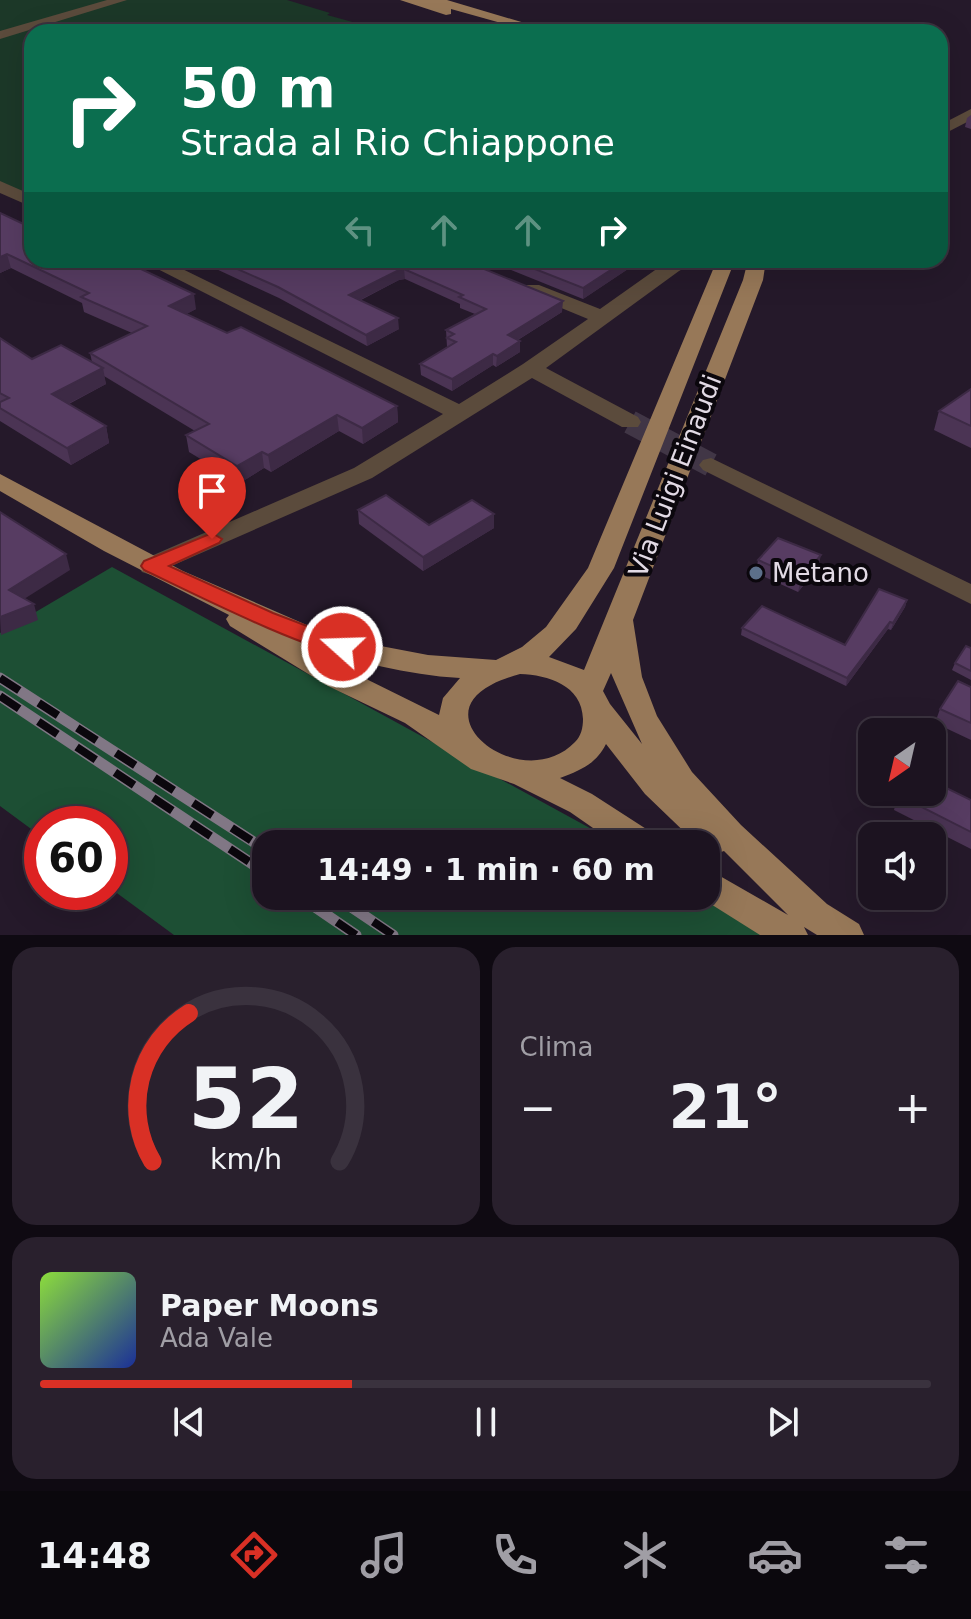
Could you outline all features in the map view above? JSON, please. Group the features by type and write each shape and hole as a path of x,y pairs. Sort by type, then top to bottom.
{"main road":[{"path":"406,0 489,24"},
{"path":"433,0 519,24"},
{"name":"Via Luigi Einaudi","path":"504,666 538,653 579,609 601,568 723,268"},
{"name":"Via Luigi Einaudi","path":"593,701 620,617 755,268"},
{"path":"0,481 180,581 338,678 416,715 483,762 521,773 581,803 621,830"},
{"path":"180,581 295,630 391,662 449,670 504,666 558,669 575,678 656,785 802,925"},
{"path":"620,617 625,673 645,724 670,770 802,925"},
{"path":"469,751 454,729 455,705 467,684 504,666"},
{"path":"521,773 543,772 564,766 581,756 592,743 599,727 593,701"},
{"path":"720,889 802,925 846,935"}],"street":[{"path":"38,24 121,0"},
{"path":"0,35 24,28"},
{"path":"948,127 971,114"},
{"path":"0,186 24,198"},
{"path":"171,268 461,414"},
{"path":"151,566 363,473 531,369 671,268"},
{"path":"518,283 604,318"},
{"path":"531,369 630,422"},
{"path":"711,465 971,595"}],"green space":[{"path":"0,0 287,0 360,24 24,24 24,194 0,188"},
{"path":"112,567 593,830 252,830 252,910 720,910 720,903 785,935 174,935 128,901 128,806 24,806 24,824 0,806 0,633"}],"building":[{"path":"0,213 24,224 24,262 7,254 0,257"},
{"path":"36,268 139,268 194,294 169,306 227,333 241,327 397,406 362,428 337,415 268,455 262,452 237,466 186,435 209,424 90,353 147,326 81,297 89,293"},
{"path":"235,268 482,268 563,301 508,335 520,341 452,379 420,364 456,342 447,338 454,334 446,330 486,309 459,297 463,295 404,269 399,270 349,295 398,318 366,335 278,287"},
{"path":"532,268 614,268 583,288"},
{"path":"0,338 32,359 61,345 103,368 52,394 106,426 67,448 0,408 0,402 9,398 0,393"},
{"path":"971,389 971,426 939,411"},
{"path":"386,495 429,525 472,500 494,514 423,557 358,510"},
{"path":"0,512 66,554 9,590 34,604 0,617"},
{"path":"778,538 821,555 801,579 758,560"},
{"path":"879,589 907,600 893,623 890,622 847,678 742,628 762,606 845,645"},
{"path":"966,646 971,648 971,671 955,663"},
{"path":"958,681 971,687 971,723 940,709"},
{"path":"946,788 971,800 971,832 920,806 946,806"}],"tunnel":[{"path":"630,422 711,465"}],"railway":[{"path":"0,678 252,841"},
{"path":"0,696 252,864"},
{"path":"319,910 356,935"},
{"path":"356,910 393,935"}],"place":[{"name":"Metano","path":"756,573"}],"route":[{"path":"212,539 151,566 266,618 342,647"}]}
